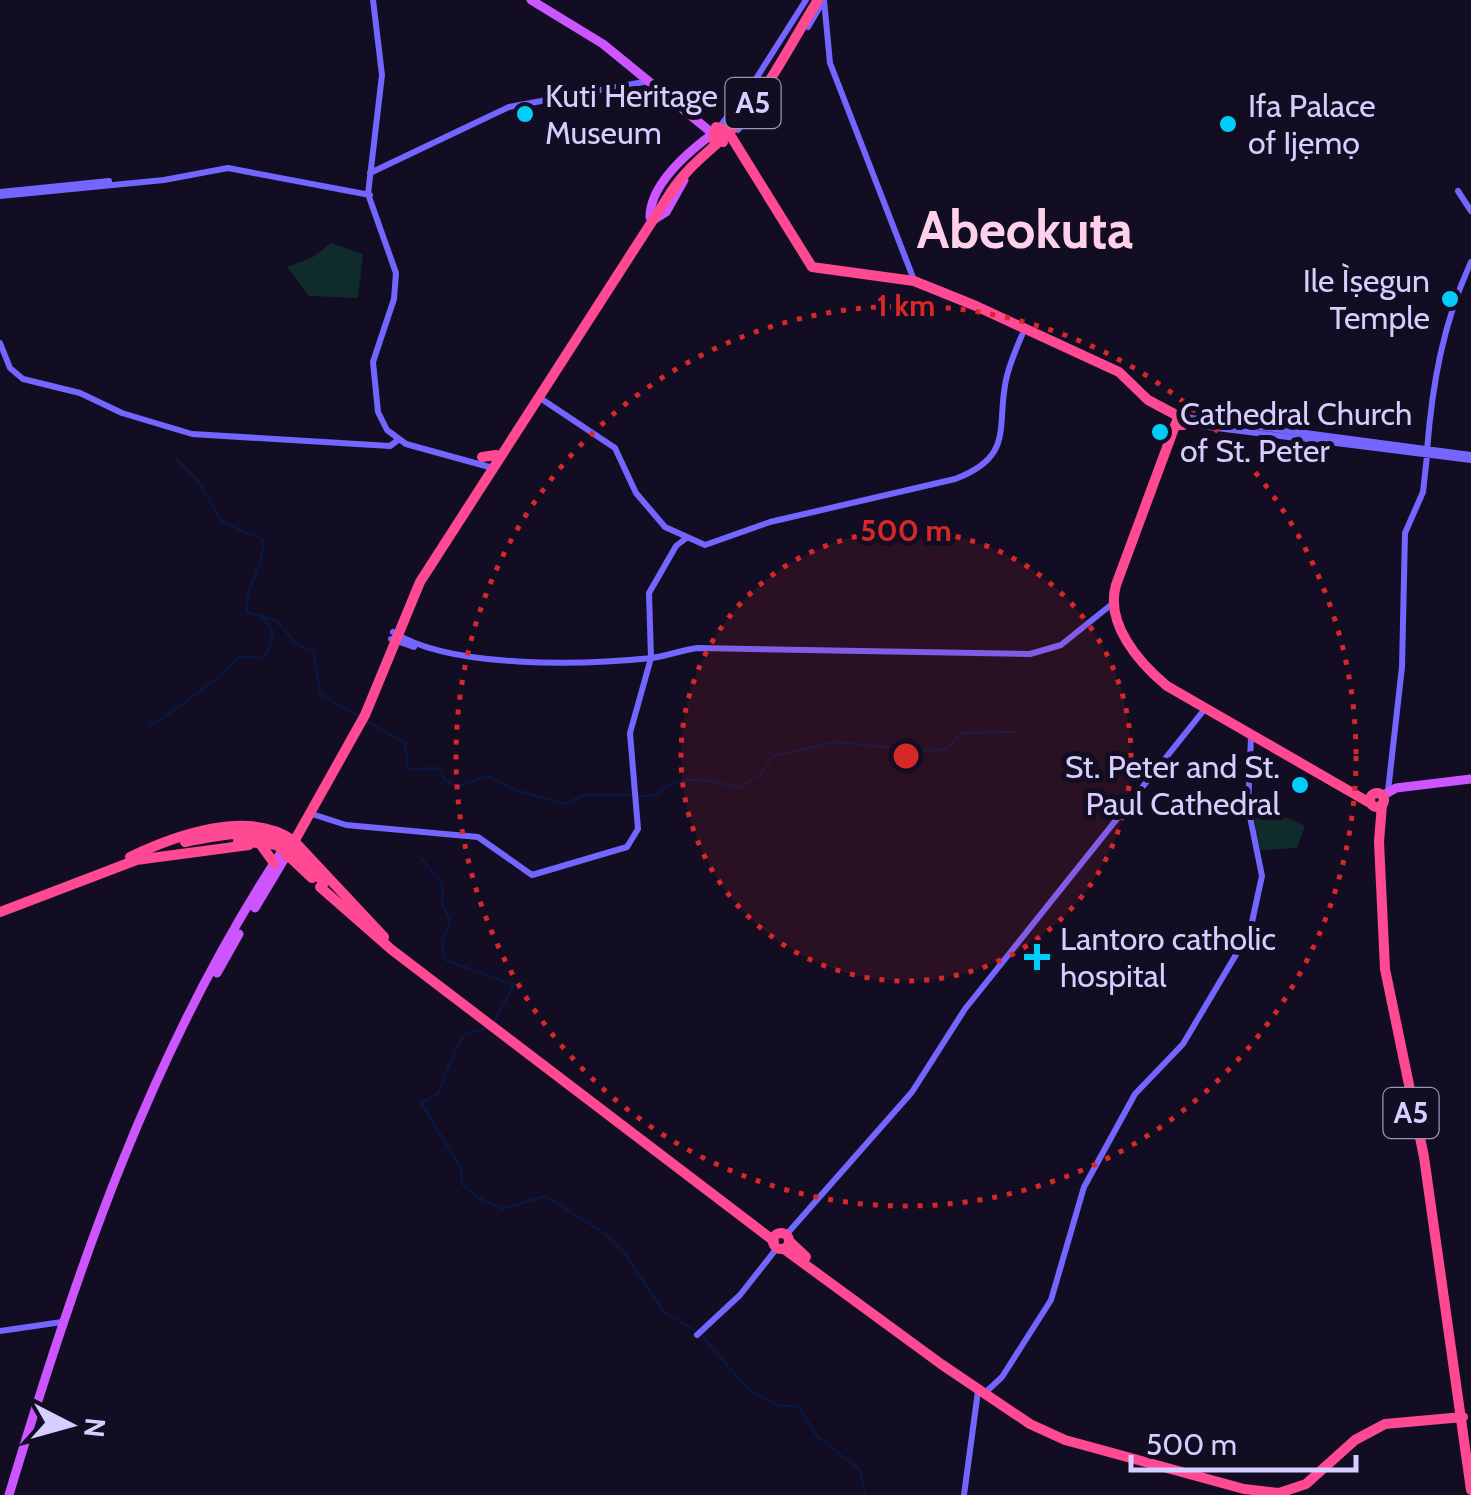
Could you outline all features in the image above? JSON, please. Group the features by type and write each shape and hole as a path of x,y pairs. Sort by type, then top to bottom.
{"highway":[{"name":"A5","path":"651,219 689,158 728,124 748,100 817,0"},
{"name":"A5","path":"720,135 812,267 914,281 1113,369 1148,400 1180,421"},
{"name":"A5","path":"720,135 810,271 913,286 1117,376 1146,403 1180,421"},
{"path":"489,463 540,398 651,219"},
{"path":"294,834 359,718 420,582 489,463 566,353 651,219"},
{"path":"1180,421 1112,606 1150,672 1251,737 1379,799"},
{"path":"1127,562 1118,597 1119,614 1158,673 1243,727 1379,799"},
{"path":"280,860 359,718"},
{"name":"A5","path":"1379,799 1384,981 1415,1132 1471,1490"},
{"path":"133,858 166,840 229,828 294,834 383,940"},
{"path":"0,909 133,858 186,845 270,835 296,852 322,885 383,940 493,1024 989,1394 1052,1428 1248,1490 1278,1492 1314,1480 1374,1428 1459,1414"},
{"path":"133,858 260,845 295,868 351,925 383,940"}],"main road":[{"path":"534,0 605,43 720,135"},
{"path":"651,219 653,202 677,165 720,135"},
{"path":"651,219 666,212 690,172 720,135"},
{"path":"1379,799 1397,792 1471,781"},
{"path":"11,1495 62,1322 184,1019 280,860"},
{"path":"25,1449 75,1294 122,1167"}],"street":[{"path":"374,0 384,78 368,191 396,265 394,298 378,336 372,372 378,412 398,440 489,463"},
{"path":"720,135 757,108 817,0"},
{"path":"720,135 817,0"},
{"path":"817,0 830,63 914,281"},
{"path":"370,170 382,170 499,112 649,82"},
{"path":"0,194 167,178 243,165 368,191"},
{"path":"368,191 395,251 399,274 376,359 382,415 406,441 489,463"},
{"path":"1458,191 1471,212"},
{"path":"900,279 904,262"},
{"path":"1379,799 1402,667 1406,534 1423,492 1431,391 1449,318 1471,262"},
{"path":"540,398 610,443 638,496 676,534 711,544 770,522 810,516 965,476 988,458 1004,433 1006,380 1022,334"},
{"path":"0,343 19,377 80,394 144,420 209,437 324,439 390,446 398,440"},
{"path":"1180,421 1471,458"},
{"path":"676,534 676,546"},
{"path":"309,813 346,825 482,838 520,870 536,875 627,847 637,834 630,733 651,659 649,594 676,546 685,539"},
{"path":"398,638 471,660 651,659 697,648 1030,654 1060,645 1112,606"},
{"path":"699,1332 740,1295 781,1241 912,1092 965,1009 1204,710"},
{"path":"965,1495 980,1409 1051,1300 1089,1176 1138,1089 1182,1044 1250,931 1262,876 1248,807 1251,737"},
{"path":"0,1331 62,1322"},
{"path":"965,1495 989,1394"}],"green space":[{"path":"331,243 363,254 358,298 309,296 287,267 313,257"},
{"path":"1280,815 1305,826 1297,848 1260,850 1254,818"}],"waterway":[{"path":"176,459 197,479 222,522 263,540 247,612 277,621 295,643 314,652 320,694 358,716"},
{"path":"149,726 212,681 238,656 261,658 268,652 273,632 262,617"},
{"path":"365,720 405,743 408,769 438,768 445,780 457,787 487,776 512,789 565,804 584,795 631,795"},
{"path":"639,796 657,795 685,780 740,788 760,774 774,756 835,742 924,751 946,749 961,733 1016,732"},
{"path":"422,859 443,886 442,904 450,920 442,943 445,960 514,985 493,1023"},
{"path":"487,1028 465,1034 439,1093 421,1103 461,1168 462,1184 477,1197 503,1209 545,1196 604,1233 623,1251 664,1312 696,1331"},
{"path":"702,1336 748,1389 779,1406 798,1406 817,1436 860,1470 866,1495"}],"place":[{"name":"Kuti Heritage Museum","path":"525,114"},
{"name":"Ifa Palace of Ijẹmọ","path":"1228,124"},
{"name":"Ile Ìṣegun Temple","path":"1450,299"},
{"name":"Cathedral Church of St. Peter","path":"1160,432"},
{"name":"St. Peter and St. Paul Cathedral","path":"1300,785"},
{"name":"Lantoro catholic hospital","path":"1037,957"}],"district":[{"name":"Abeokuta","path":"1025,230"}]}
